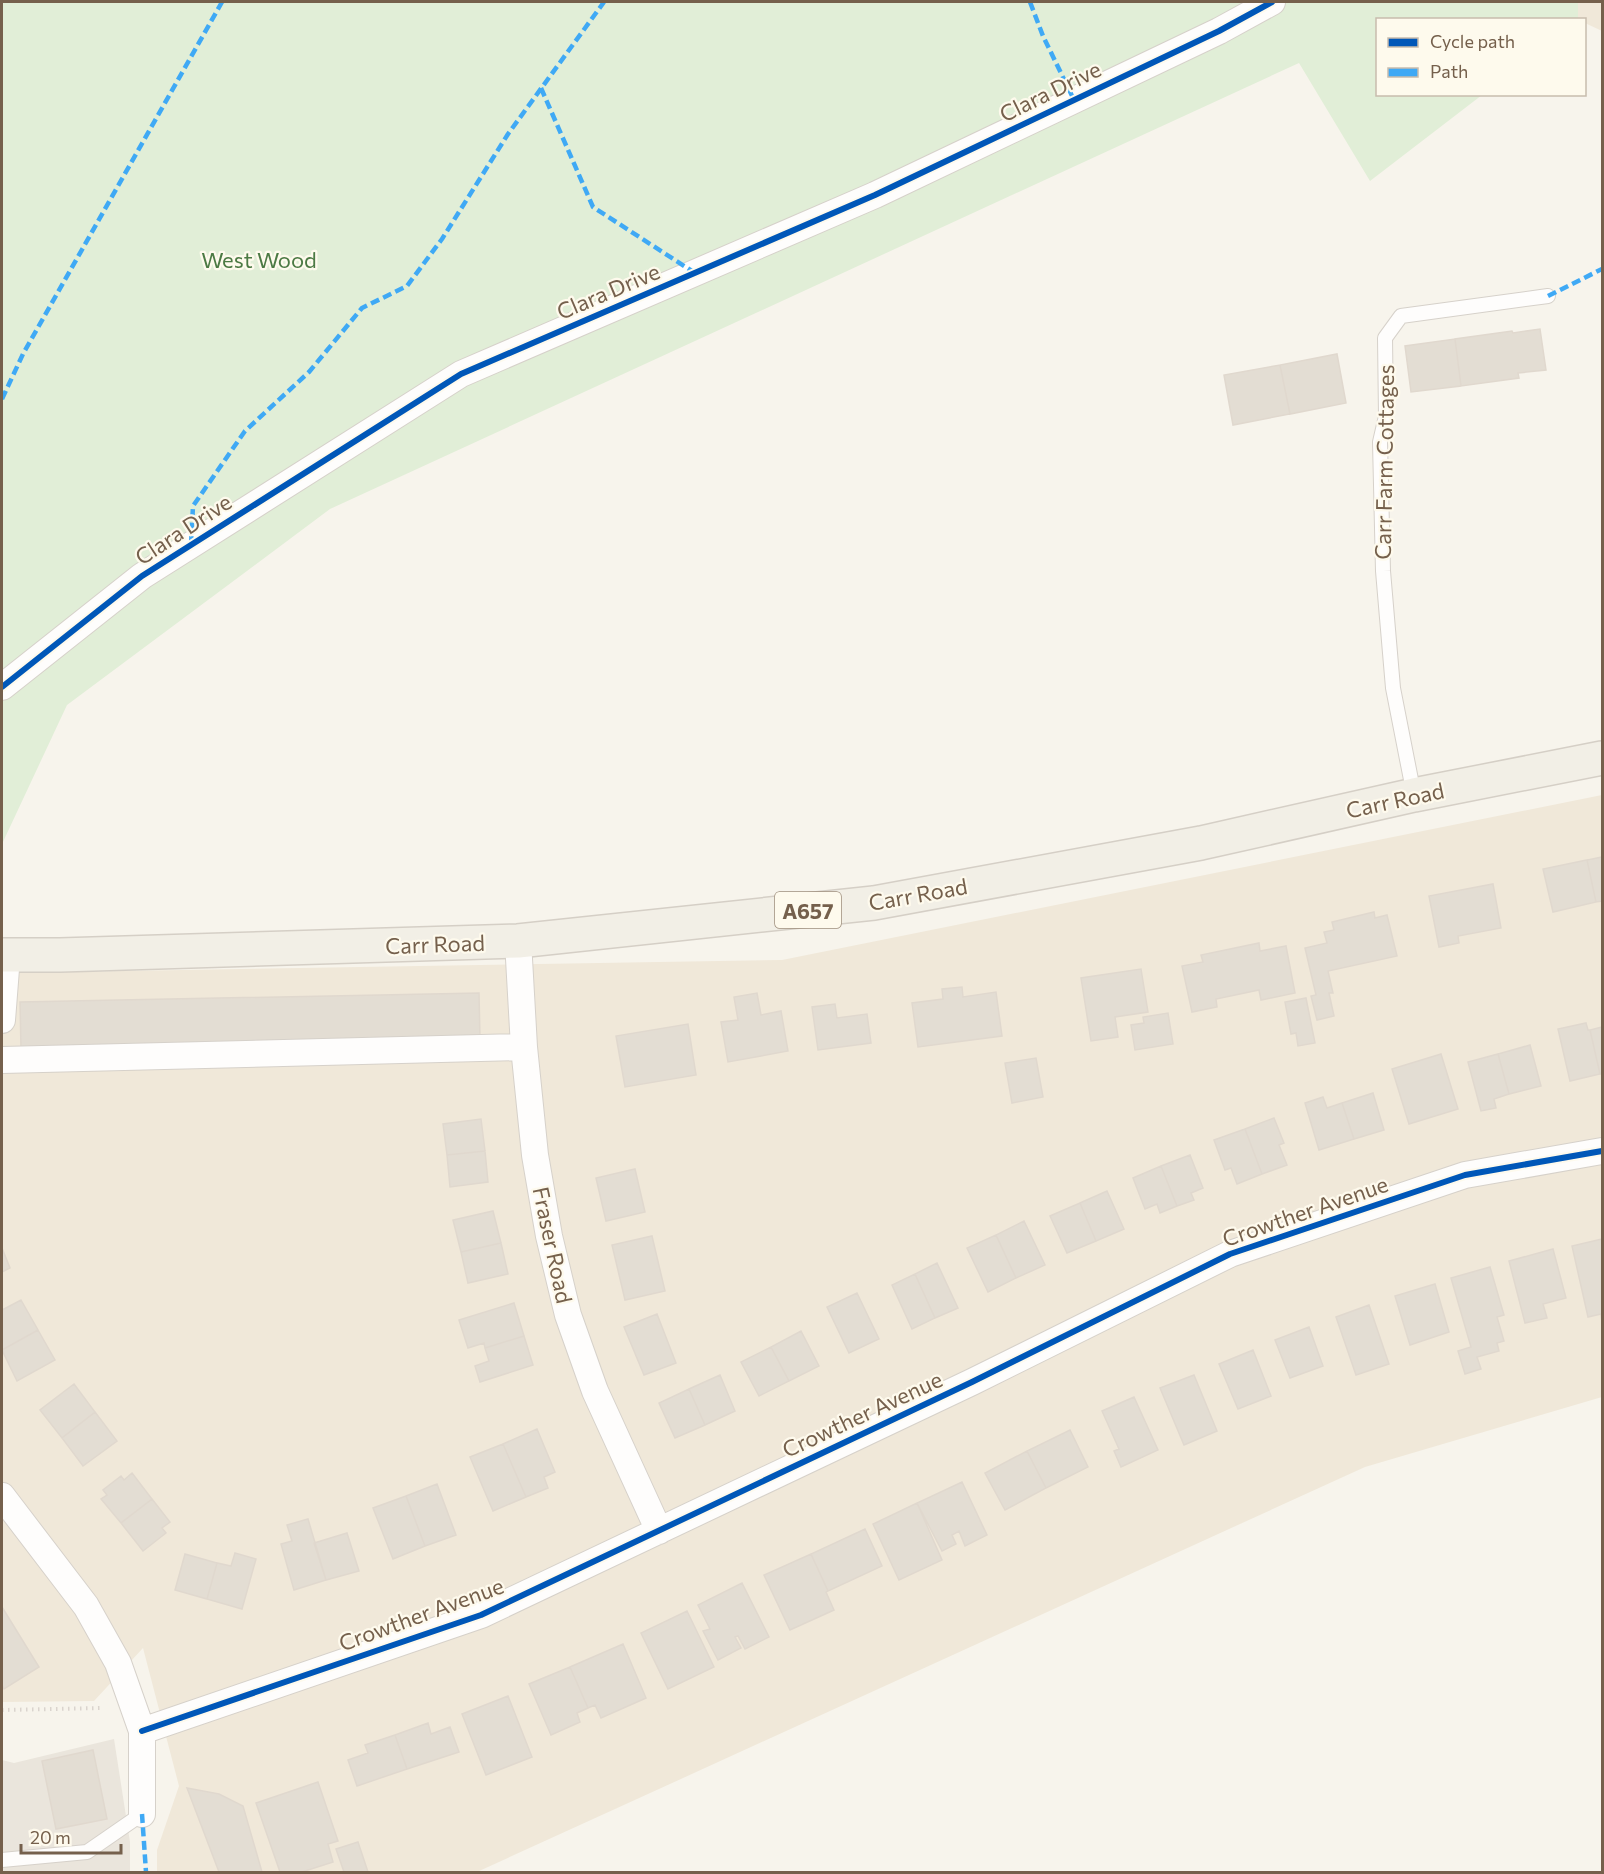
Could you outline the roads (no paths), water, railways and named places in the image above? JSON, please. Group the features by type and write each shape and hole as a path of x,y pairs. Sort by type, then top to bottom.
{"main road":[{"name":"Carr Road","path":"4,955 518,941 874,903 1201,843 1414,795 1602,758"}],"street":[{"name":"Clara Drive","path":"2,687 142,576 461,374 875,195 1219,31 1243,9 1272,2"},
{"name":"Fraser Road","path":"518,941 524,1047 535,1155 549,1236 568,1315 595,1391 659,1531"},
{"name":"Carr Road","path":"2,1020 4,955"},
{"path":"2,1060 524,1047"},
{"name":"Crowther Avenue","path":"142,1731 481,1615 961,1387 1230,1254 1465,1175 1602,1151"},
{"path":"2,1496 86,1606 118,1663 142,1731 142,1814"}],"lane":[{"name":"Carr Farm Cottages","path":"1414,795 1393,688 1383,571 1380,442 1386,416 1385,338 1401,316 1548,296"},
{"path":"2,1860 87,1852 142,1814"}],"park label":[{"name":"West Wood","path":"259,259"}]}
